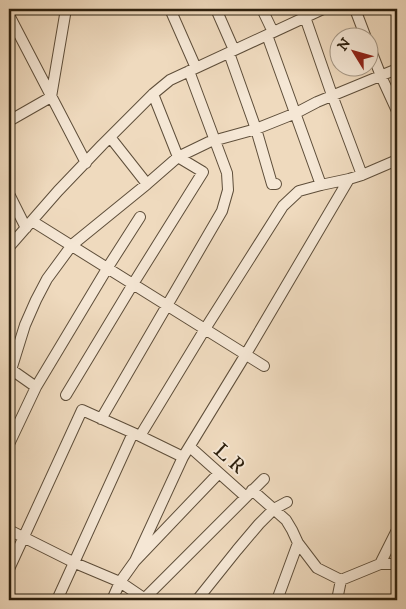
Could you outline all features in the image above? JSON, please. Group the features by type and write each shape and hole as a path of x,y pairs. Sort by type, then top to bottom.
{"street":[{"path":"51,97 66,9"},
{"path":"101,418 222,211 228,190 226,173 170,9"},
{"path":"216,9 256,129 272,184 276,184"},
{"path":"262,9 321,185"},
{"path":"9,247 58,191 110,137 153,94 170,80 270,34 308,13 323,9"},
{"path":"355,9 362,28"},
{"path":"308,13 332,95 362,175"},
{"path":"9,16 86,163"},
{"path":"378,68 397,111"},
{"path":"36,387 10,369 36,300 47,279 72,245 178,157 209,142 256,129 296,113 332,95 397,69"},
{"path":"66,395 203,172 178,157 153,94"},
{"path":"9,121 51,97"},
{"path":"110,137 147,184"},
{"path":"57,600 137,435 283,206 299,191 362,175 397,160"},
{"path":"135,561 183,457 349,179"},
{"path":"9,194 29,224 72,245 264,366"},
{"path":"9,444 36,387 140,217"},
{"path":"9,569 82,410 183,457"},
{"path":"9,418 19,423"},
{"name":"L R","path":"190,447 219,474 274,509 286,520 298,543 317,568 341,580"},
{"path":"112,600 120,582 135,561 219,474"},
{"path":"9,530 75,563 120,582 144,599 264,479"},
{"path":"197,600 259,524 274,509 287,502"},
{"path":"380,564 397,530"},
{"path":"276,600 298,543"},
{"path":"337,600 341,580 380,564 397,564"}]}
